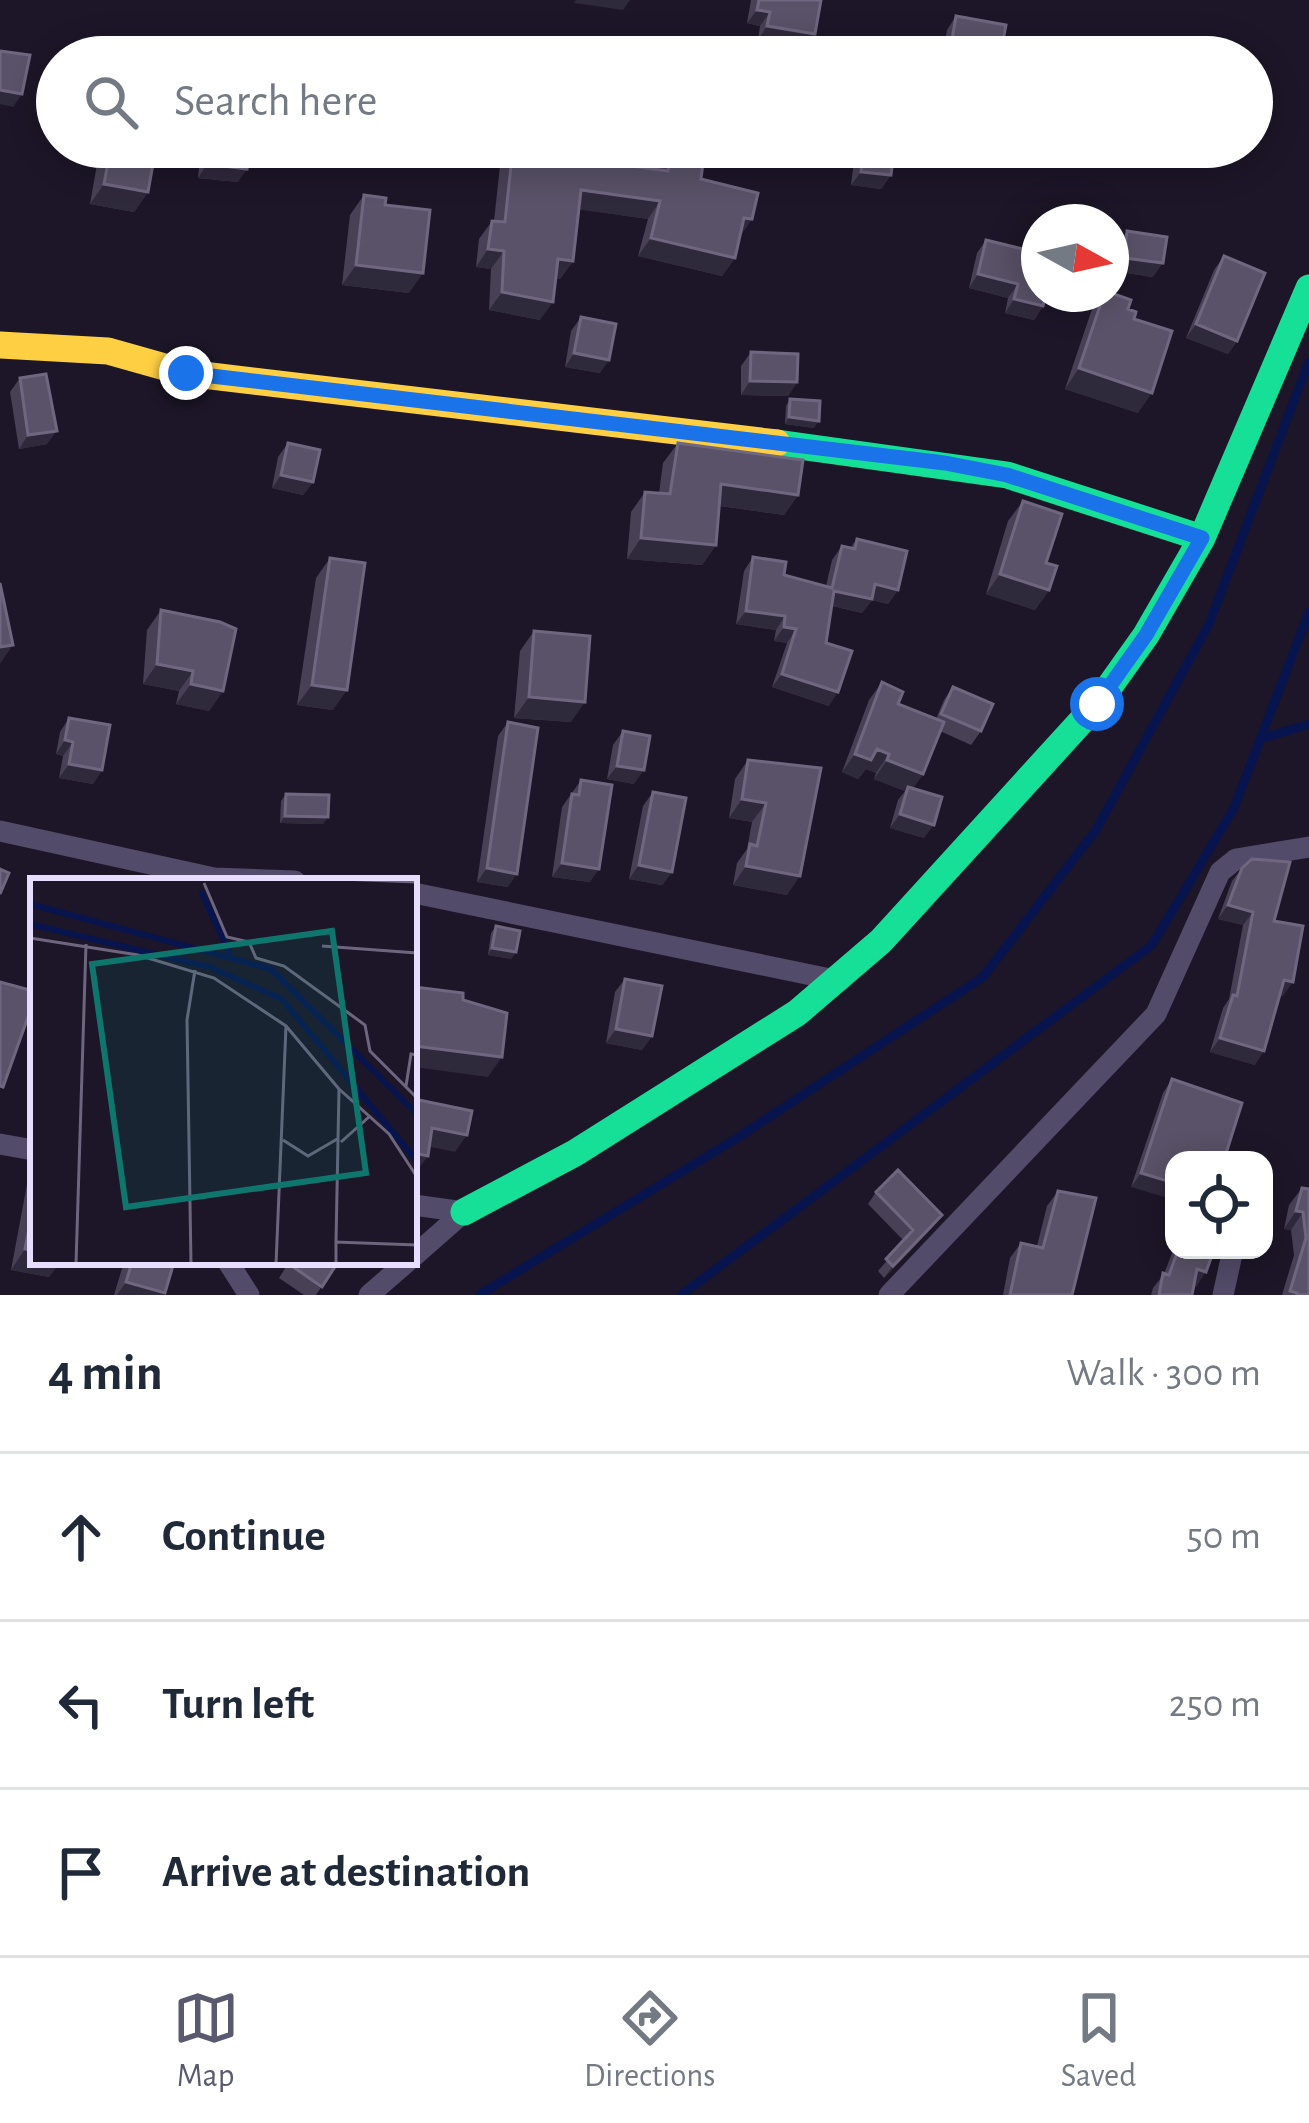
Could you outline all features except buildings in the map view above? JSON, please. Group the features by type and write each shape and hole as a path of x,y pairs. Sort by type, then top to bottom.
{"street":[{"path":"417,1253 464,1212 575,1153 840,981 1097,704 1146,635 1202,538 1309,288"},
{"path":"0,345 108,351 186,373 945,463 1007,475 1202,538"},
{"path":"0,831 221,878"},
{"path":"889,1295 1156,1014 1220,872 1236,859 1309,847"},
{"path":"417,894 840,981"},
{"path":"0,1144 30,1149"},
{"path":"417,1205 464,1212"},
{"path":"1223,1295 1231,1259"},
{"path":"230,1265 249,1295"},
{"path":"369,1295 404,1265"}],"waterway":[{"path":"479,1295 734,1140 983,977 1096,830 1209,624 1309,361"},
{"path":"681,1295 1152,945 1234,808 1309,612"},
{"path":"1260,739 1309,724"}],"traffic: fast":[{"path":"464,1212 575,1153 797,1013 881,941 1097,704 1146,635 1202,538 1309,288"},
{"path":"777,443 1007,475 1202,538"}],"traffic: slow":[{"path":"0,345 108,351 186,373 777,443"}],"route":[{"path":"186,373 945,463 1007,475 1202,538 1146,635 1097,704"}]}
